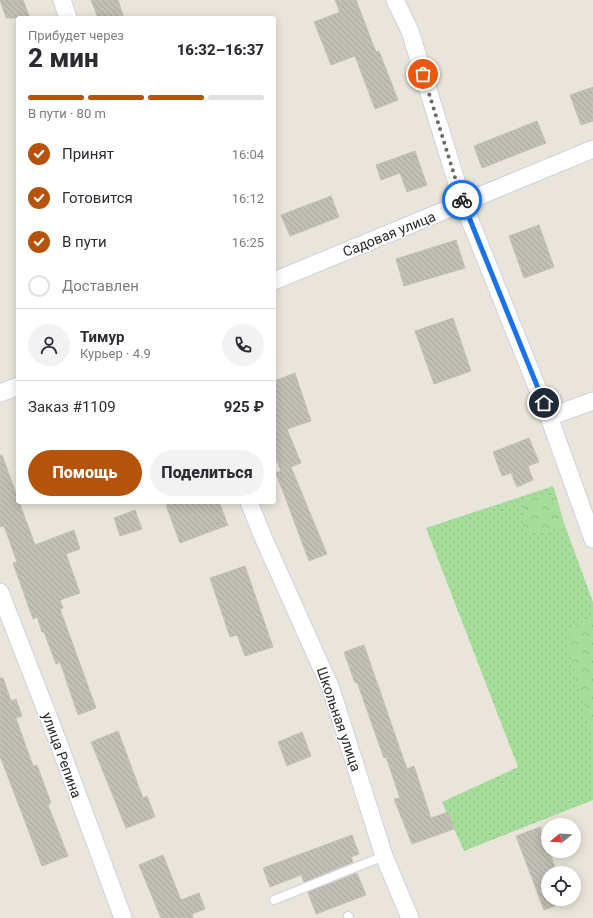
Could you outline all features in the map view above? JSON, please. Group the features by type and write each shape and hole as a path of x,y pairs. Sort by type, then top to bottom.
{"street":[{"path":"62,0 67,16"},
{"path":"395,0 410,31 464,203 549,417 593,539"},
{"name":"Садовая улица","path":"276,280 593,149"},
{"path":"0,393 16,387"},
{"path":"549,417 593,401"},
{"name":"Школьная улица","path":"250,504 331,689 384,856 410,918"},
{"name":"улица Репина","path":"0,592 57,739 123,918"}],"lane":[{"path":"274,900 384,856"}],"green space":[{"path":"553,486 556,495 534,495 550,531 564,523 593,602 593,617 572,627 591,729 593,728 593,800 547,818 541,818 541,821 464,851 442,802 518,767 426,528"},
{"path":"534,495 556,495 564,523 550,531 523,532 523,502"},
{"path":"593,617 593,728 590,729 567,644 572,627"}],"building":[{"path":"0,0 23,0 29,16 6,18"},
{"path":"91,0 118,0 123,16 97,16"},
{"path":"335,0 356,0 376,52 379,51 398,100 375,109 355,56 331,65 314,22 340,12"},
{"path":"593,87 593,121 581,125 570,95"},
{"path":"537,121 546,143 482,168 474,146"},
{"path":"415,151 427,185 407,192 400,173 381,180 376,165"},
{"path":"331,196 339,217 290,236 281,215"},
{"path":"539,225 554,267 524,278 509,236"},
{"path":"456,240 465,268 404,286 396,259"},
{"path":"453,318 471,371 434,384 415,331"},
{"path":"295,373 311,421 287,429 301,463 281,471 276,459 276,380"},
{"path":"529,438 539,462 528,466 533,480 517,487 511,473 502,476 493,452"},
{"path":"0,455 2,455 16,493 16,504 20,504 35,545 74,530 80,549 66,554 80,593 60,600 63,608 60,609 96,708 78,715 60,662 56,664 37,617 33,619 13,563 17,562 4,526 0,527"},
{"path":"291,467 327,554 309,561 276,473"},
{"path":"220,504 228,525 180,543 166,505"},
{"path":"135,510 142,529 120,536 114,518"},
{"path":"245,566 273,647 245,656 237,635 230,637 210,578"},
{"path":"364,645 407,769 414,766 431,818 448,812 454,829 412,844 394,799 400,798 386,757 384,758 357,682 355,683 344,652"},
{"path":"0,678 3,678 11,701 16,699 22,716 16,718 33,766 37,765 51,803 48,805 68,856 42,866 0,756"},
{"path":"118,731 143,798 147,796 155,817 126,828 91,742"},
{"path":"302,732 311,756 287,766 278,742"},
{"path":"540,827 541,858 551,858 554,866 541,866 541,902 516,836"},
{"path":"352,835 359,854 351,857 353,862 304,882 301,875 270,887 263,868"},
{"path":"163,855 181,900 199,893 205,909 192,914 193,918 161,918 139,865"},
{"path":"357,873 366,895 316,914 308,892"},
{"path":"542,906 555,906 544,910"}],"way so far":[{"path":"423,74 462,200"}],"route":[{"path":"462,200 544,403"}]}
